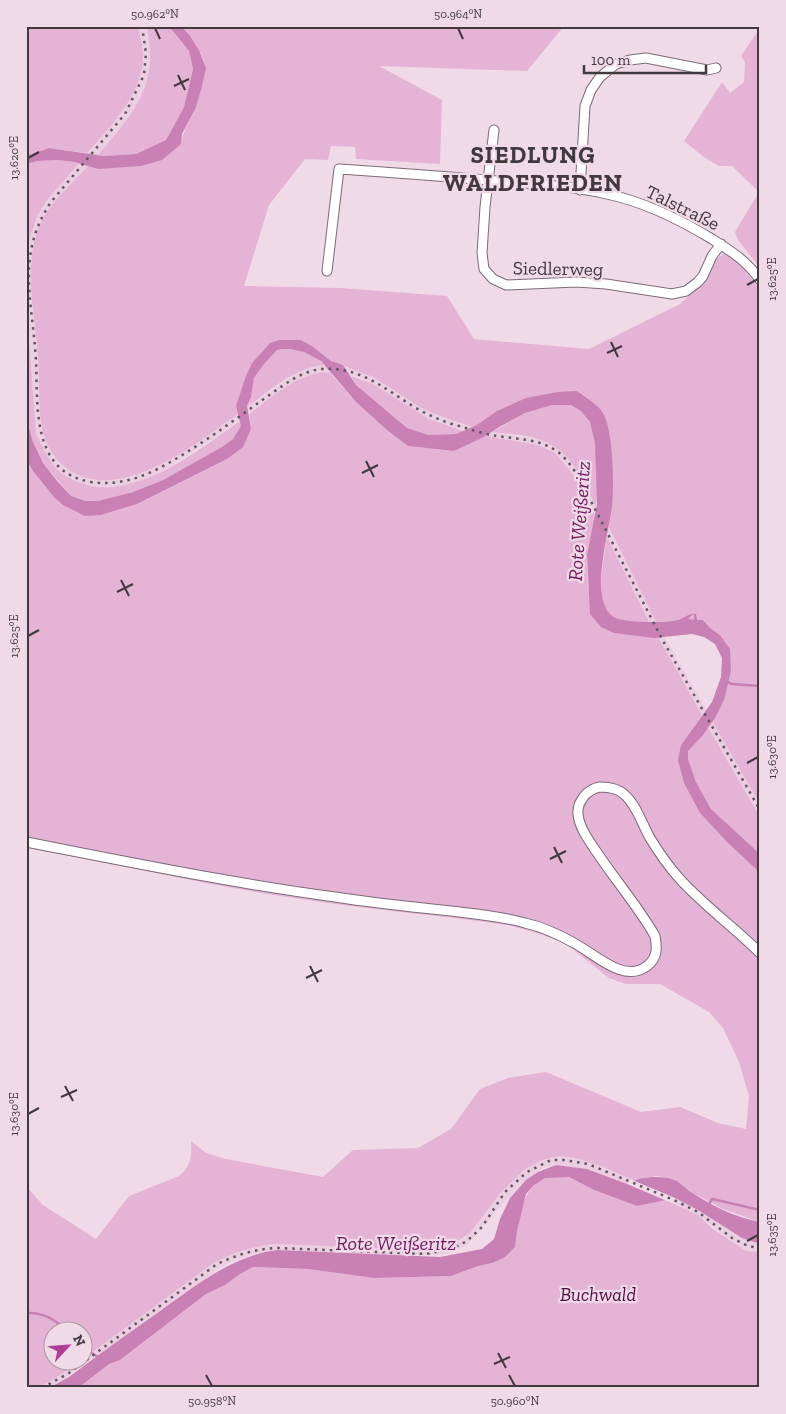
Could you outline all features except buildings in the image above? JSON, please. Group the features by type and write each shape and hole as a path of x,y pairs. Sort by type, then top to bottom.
{"street":[{"path":"580,190 585,106 591,90 600,76 616,64 646,58 707,70 716,68"},
{"name":"Siedlerweg","path":"494,130 482,253 484,269 493,279 506,285 576,282 606,284 672,294 686,291 698,282 721,244"},
{"name":"Talstraße","path":"327,271 339,168 437,175 580,190 636,201 682,220 721,244 739,256 753,269 760,280"},
{"path":"26,842 263,886 335,897 478,914 525,923 553,932 577,944 608,964 633,973 640,972 650,964 658,950 656,936 590,842 578,813 581,800 589,792 599,787 608,788 624,794 630,801 650,837 678,877 760,953"}],"shaded area":[{"path":"138,26 147,26 151,54 148,77 140,99 129,119 80,175 32,251 33,304 43,432 51,451 60,463 72,472 140,474 159,465 213,432 290,377 305,369 321,365 358,370 373,377 418,406 461,424 492,432 540,439 559,449 581,474 654,618 760,804 760,817 649,622 576,478 538,445 491,438 429,419 358,377 322,372 270,397 216,437 163,471 144,480 130,485 105,487 83,484 56,469 45,454 36,434 27,305 26,250 37,216 47,200 121,113 132,94 140,76 143,53"},
{"path":"167,26 181,26 199,50 206,68 196,107 182,134 181,144 162,160 141,166 98,169 59,160 37,161 26,164 26,156 49,148 104,156 136,154 166,140 184,107 193,69 189,51"},
{"path":"279,340 301,340 331,361 343,365 356,385 407,428 429,435 456,434 477,425 497,411 526,398 558,392 577,391 601,410 611,442 613,485 612,507 604,550 601,584 607,611 621,620 646,622 671,621 694,614 688,619 703,620 720,635 730,649 731,671 724,700 715,718 703,735 688,751 688,759 696,782 711,809 760,854 760,873 700,813 684,783 678,760 681,745 712,702 721,677 722,658 715,644 704,637 692,634 654,638 614,633 601,627 590,614 587,555 597,504 595,443 590,422 581,411 571,405 552,405 525,413 484,437 454,451 408,446 356,402 321,361 304,352 283,349 277,350 254,378 251,397 247,406 251,429 243,447 227,459 137,504 101,515 85,516 63,505 53,496 26,459 26,417 33,442 43,463 71,496 86,501 98,501 133,492 163,480 233,439 241,426 236,406 252,363 270,343"},
{"path":"560,1156 576,1158 629,1178 627,1184 587,1169 556,1165 544,1167 518,1187 468,1244 453,1252 440,1255 369,1255 278,1250 261,1252 232,1261 219,1268 92,1359 92,1352 215,1262 229,1255 258,1246 275,1244 426,1250 470,1233 502,1191 524,1170 542,1160"},
{"path":"556,1165 587,1169 627,1184 649,1177 675,1180 698,1197 715,1206 733,1214 760,1222 760,1244 742,1238 675,1198 637,1206 594,1190 569,1177 545,1178 534,1185 526,1194 515,1247 505,1257 493,1263 478,1266 451,1276 374,1278 308,1269 253,1267 225,1285 206,1294 120,1360 109,1364 78,1388 49,1388 76,1372 92,1372 92,1360 199,1283 245,1258 278,1250 440,1257 482,1249 494,1239 500,1219 510,1198 526,1180 538,1172"},
{"path":"675,1198 742,1238 760,1244 760,1252 746,1251 698,1215 672,1203"},
{"path":"64,1372 74,1372 49,1388 35,1388"}],"green space":[{"path":"26,26 138,26 143,53 142,68 138,82 125,108 87,153 49,148 26,156"},
{"path":"147,26 167,26 189,51 193,69 184,107 166,140 136,154 98,155 134,109 146,83 150,53"},
{"path":"181,26 564,26 527,71 379,66 442,100 440,164 356,159 355,147 331,146 328,160 305,159 269,205 244,286 340,288 447,296 474,339 589,349 680,304 706,280 716,259 725,253 736,258 760,290 760,804 712,721 731,671 720,635 703,620 688,619 694,614 678,620 656,622 609,528 612,505 610,435 577,391 472,427 418,406 373,377 331,361 301,340 279,340 270,343 252,363 236,406 238,414 203,439 162,464 120,479 98,480 72,472 56,458 45,439 40,416 38,360 31,288 32,252 36,235 43,218 53,204 88,166 98,169 181,144 198,99 205,66 199,49"},
{"path":"760,28 760,268 738,240 735,232 759,192 732,166 719,166 705,158 684,141 722,82 730,93 744,82 745,62 741,56"},
{"path":"59,160 79,163 47,200 37,216 26,250 26,164 37,161"},
{"path":"26,299 36,434 52,463 67,476 95,486 117,486 140,481 162,472 183,460 240,421 242,426 233,439 222,447 163,480 133,492 98,501 86,501 71,496 43,463 33,442 26,417"},
{"path":"277,350 305,352 324,365 303,370 293,375 247,407 251,397 254,378"},
{"path":"322,372 330,373 356,402 408,446 454,451 486,436 538,445 555,453 576,478 595,515 587,555 588,587 614,633 658,637 702,715 681,745 700,813 760,873 760,1222 723,1209 691,1192 674,1179 657,1176 633,1180 601,1166 576,1158 559,1156 542,1160 524,1170 502,1191 470,1233 451,1245 426,1250 275,1244 237,1252 215,1262 92,1352 92,1322 42,1322 42,1372 65,1372 41,1385 26,1388 26,1186 43,1205 96,1239 129,1196 179,1176 186,1169 190,1160 191,1141 206,1153 226,1159 323,1177 353,1150 418,1148 451,1129 480,1089 508,1078 546,1072 641,1112 680,1107 718,1123 746,1129 749,1096 739,1062 723,1028 709,1012 660,984 626,984 609,978 566,944 508,925 260,893 26,848 26,459 53,496 101,515 137,504 227,459 251,429 249,414 292,383"},
{"path":"351,376 371,383 429,419 464,431 456,434 429,435 407,428 356,385"},
{"path":"552,405 572,405 588,418 591,424 597,465 596,506 575,467 560,451 536,438 492,432 525,413"},
{"path":"607,537 649,622 617,619 608,613 604,607 602,577"},
{"path":"708,727 760,817 760,854 711,809 696,782 688,759 688,751"},
{"name":"Buchwald","path":"569,1177 594,1190 637,1206 663,1199 698,1215 713,1229 746,1251 760,1252 760,1388 78,1388 109,1364 120,1360 206,1294 225,1285 253,1267 308,1269 374,1278 451,1276 478,1266 494,1263 515,1247 522,1207 526,1197 537,1182 545,1178"}],"pier":[{"path":"630,1179 675,1198 674,1200 667,1201 627,1184"}],"waterway":[{"path":"695,615 696,622"},
{"path":"727,682 760,686"},
{"path":"709,1204 712,1199 760,1210"},
{"path":"26,1313 49,1317 56,1322"},
{"path":"92,1353 98,1357"}],"railway":[{"path":"142,26 146,53 144,75 125,114 51,202 40,222 33,241 29,280 36,361 38,416 48,451 57,465 71,476 91,482 120,482 147,474 198,445 292,380 314,370 322,369 336,369 361,375 421,411 448,423 488,434 527,440 548,446 562,455 578,476 662,639 760,810"},
{"path":"42,1388 69,1373 217,1264 253,1251 277,1248 426,1254 452,1249 467,1241 482,1227 505,1192 527,1172 551,1160 588,1164 674,1200 698,1212 732,1238 760,1249"}],"district":[{"name":"SIEDLUNG WALDFRIEDEN","path":"533,169"}],"water label":[{"name":"Rote Weißeritz","path":"579,521"},
{"name":"Rote Weißeritz","path":"396,1243"}]}
